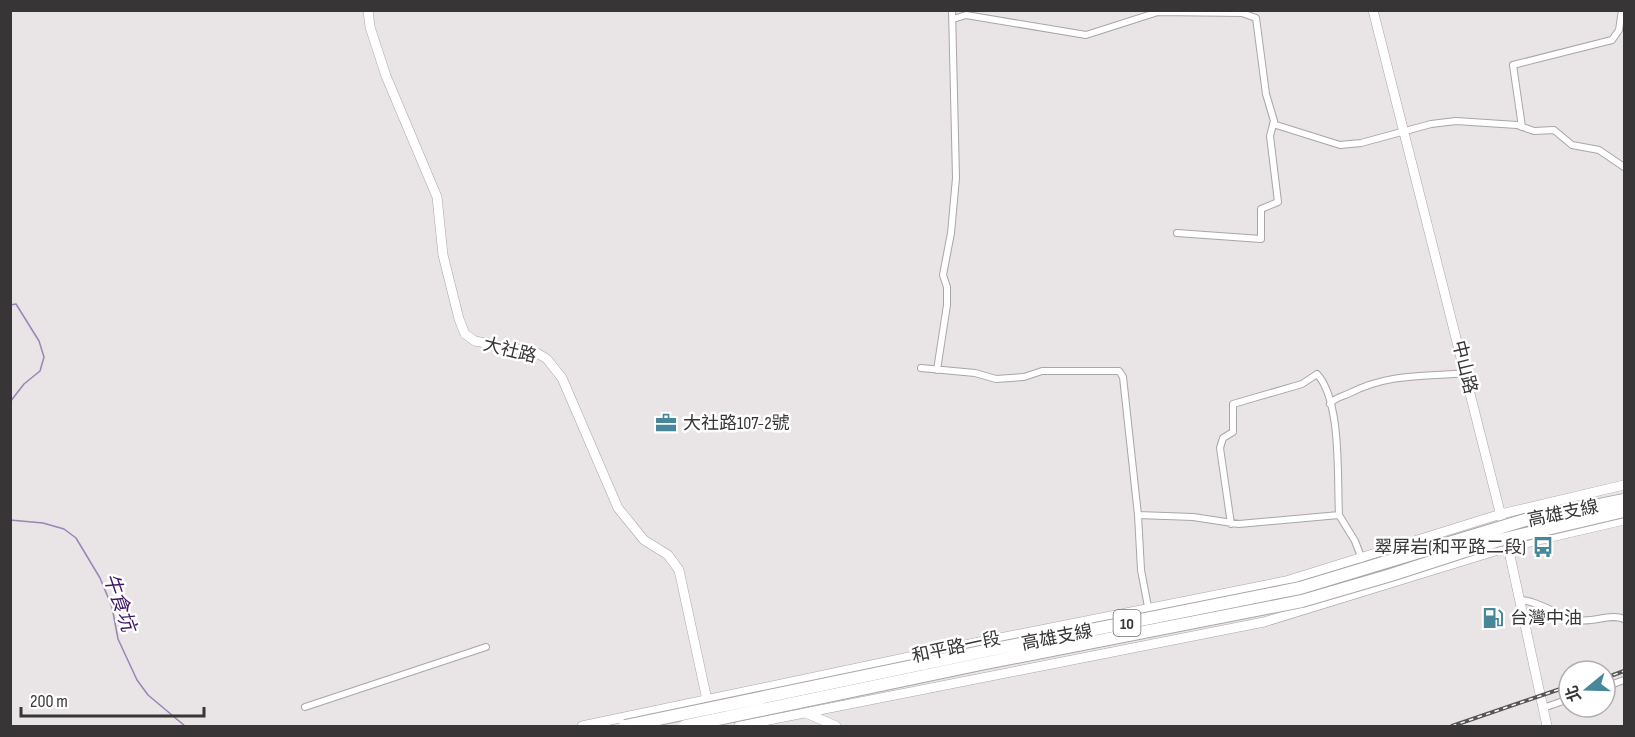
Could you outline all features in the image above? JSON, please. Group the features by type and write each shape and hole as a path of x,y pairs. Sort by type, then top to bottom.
{"highway":[{"name":"高雄支線","path":"625,726 1300,588 1525,520 1624,500"},
{"name":"高雄支線","path":"685,726 981,664 1302,601 1496,541 1624,511"}],"street":[{"name":"大社路","path":"368,10 370,27 386,76 438,197 443,255 465,334 475,341 537,353 547,359 562,378 618,508 644,540 668,555 679,570 707,700"},
{"path":"937,370 947,305 947,287 943,275 951,233 956,178 951,10"},
{"name":"中山路","path":"1373,10 1501,514 1547,726"},
{"path":"1522,127 1513,65 1612,40 1619,30 1622,10"},
{"path":"953,19 966,15 1086,35 1158,12 1248,14 1257,22 1266,94 1273,124 1270,144 1278,199 1276,204 1262,209 1263,238 1177,232"},
{"path":"1273,124 1340,146 1456,121 1522,127 1534,131 1554,130 1572,145 1599,150 1624,166"},
{"path":"921,368 980,373 996,379 1059,370 1119,371 1123,377 1138,515 1141,570 1157,642"},
{"path":"1330,404 1335,398 1365,385 1403,375 1466,373"},
{"path":"1231,524 1220,448 1223,438 1233,432 1233,404 1302,384 1317,374 1330,404 1334,423 1339,515 1349,530 1374,589"},
{"name":"和平路一段","path":"582,726 1286,581 1501,514 1624,485"},
{"path":"1424,574 1440,552 1552,519 1572,497"},
{"path":"1138,515 1193,517 1231,524 1339,515"},
{"name":"和平路一段","path":"739,726 1264,622 1508,547 1624,520"},
{"path":"1520,600 1530,601 1577,620 1594,621 1617,617 1624,619"},
{"path":"305,707 486,647"},
{"path":"1543,708 1557,703"},
{"path":"806,713 836,726"}],"waterway":[{"name":"牛食坑","path":"10,305 16,304 39,341 44,357 40,371 24,384 10,402"},
{"name":"牛食坑","path":"10,520 43,523 64,529 76,538 100,578 112,607 118,639 137,680 148,695 185,726"}],"railway":[{"path":"1617,674 1624,671"},
{"path":"1452,726 1557,690"}],"place":[{"name":"大社路107-2號","path":"666,423"},
{"name":"翠屏岩(和平路二段)","path":"1543,547"},
{"name":"台灣中油","path":"1493,618"}]}
